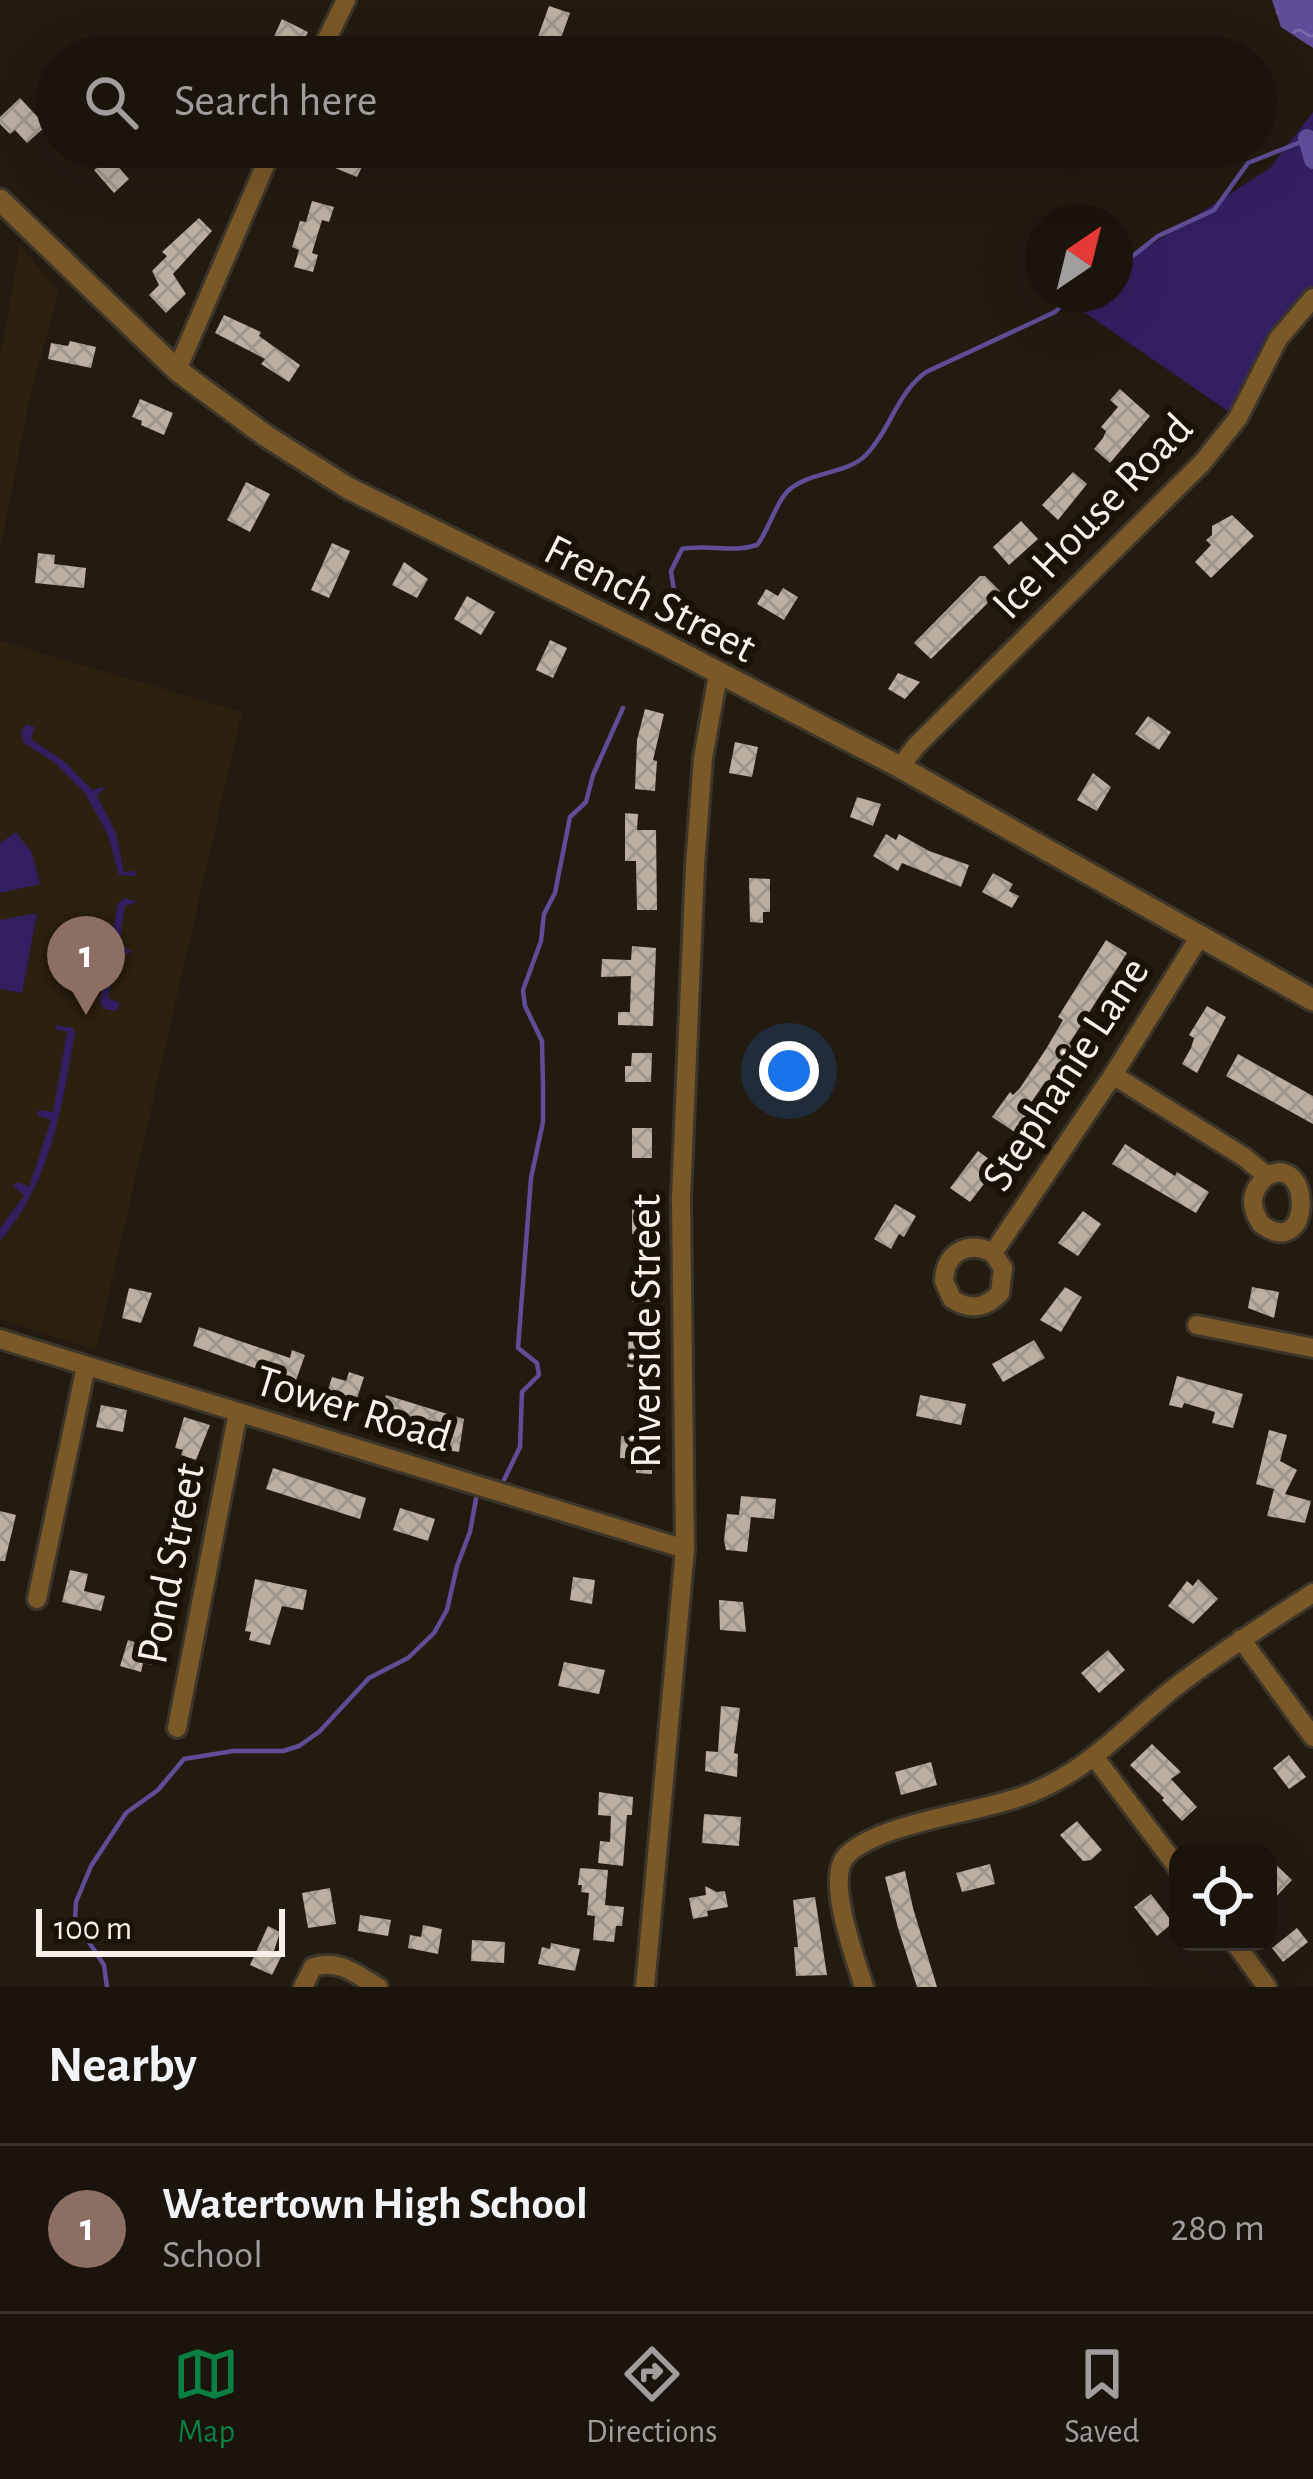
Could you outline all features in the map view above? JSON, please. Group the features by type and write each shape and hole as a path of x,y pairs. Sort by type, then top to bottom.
{"street":[{"path":"328,36 346,0"},
{"path":"177,370 264,168"},
{"name":"French Street","path":"0,200 177,370 266,436 348,488 900,767 1313,1000"},
{"name":"Ice House Road","path":"900,767 1202,463 1238,418 1278,339 1313,298"},
{"name":"Riverside Street","path":"645,1987 685,1550 681,1198 703,758 718,675"},
{"name":"Stephanie Lane","path":"993,1253 1113,1075 1199,936"},
{"path":"1113,1075 1244,1156 1267,1176"},
{"path":"1197,1325 1313,1348"},
{"name":"Tower Road","path":"0,1339 685,1550"},
{"path":"37,1599 86,1366"},
{"name":"Pond Street","path":"177,1728 238,1412"},
{"path":"864,1987 844,1921 838,1873 845,1856 884,1834 1024,1796 1096,1759 1168,1694 1313,1593"},
{"path":"1241,1640 1313,1737"},
{"path":"1096,1759 1169,1856"},
{"path":"1241,1951 1267,1987"},
{"path":"303,1987 313,1966 327,1963 342,1965 378,1987"}],"shaded area":[{"path":"1313,112 1313,298 1238,418 1084,312 1133,312 1133,256 1270,168 1277,168 1277,159"},
{"path":"20,245 58,292 30,398 0,550 0,358"},
{"path":"0,641 242,712 96,1350 0,1319"},
{"path":"27,724 35,727 31,739 65,762 92,790 106,786 97,796 116,833 124,872 135,871 136,876 119,875 108,835 85,793 55,763 23,742 21,731"},
{"path":"16,832 32,853 40,884 0,893 0,843"},
{"path":"125,898 138,902 125,906 119,945 131,950 118,953 108,998 120,1003 116,1011 100,1003 118,903"},
{"path":"37,913 22,993 0,989 0,920"},
{"path":"55,1025 73,1028 75,1033 59,1116 32,1193 0,1241 0,1228 24,1196 13,1186 18,1182 29,1187 51,1120 37,1115 39,1110 53,1112 67,1032"}],"water":[{"path":"1272,0 1313,0 1313,48 1281,27"}],"building":[{"path":"549,6 570,13 562,36 538,36"},
{"path":"282,19 308,32 306,36 274,36"},
{"path":"20,98 36,115 36,135 27,143 15,130 10,134 0,117"},
{"path":"120,168 129,179 114,193 94,170"},
{"path":"335,168 362,168 357,177"},
{"path":"312,201 334,207 329,222 322,220 312,253 318,255 313,272 294,267 299,250 292,247"},
{"path":"199,218 212,231 173,274 186,294 166,313 149,295 159,285 152,271 167,256 162,252"},
{"path":"224,315 261,332 259,336 300,365 289,382 261,364 265,359 215,333"},
{"path":"70,341 96,347 91,368 48,359 51,343 68,346"},
{"path":"1120,389 1150,416 1110,463 1094,449 1106,431 1101,427 1118,407 1110,400"},
{"path":"140,399 173,413 164,435 132,417"},
{"path":"1073,472 1087,484 1058,520 1042,505"},
{"path":"246,482 270,494 250,532 227,520"},
{"path":"1232,515 1254,536 1211,578 1195,562 1211,545 1206,540 1212,526"},
{"path":"1021,521 1038,539 1009,565 993,547"},
{"path":"332,543 350,551 329,598 311,590"},
{"path":"38,553 55,555 54,564 86,568 84,588 35,583"},
{"path":"404,562 428,579 417,598 392,585"},
{"path":"980,576 1000,591 931,659 914,643"},
{"path":"783,588 798,597 784,620 757,604 766,589 778,596"},
{"path":"467,596 495,612 481,635 454,619"},
{"path":"550,640 567,648 553,678 536,670"},
{"path":"898,673 920,682 905,699 888,689"},
{"path":"645,709 664,714 653,760 657,761 655,791 635,789 637,740"},
{"path":"1148,716 1171,732 1159,750 1135,734"},
{"path":"735,742 758,747 752,777 729,773"},
{"path":"1093,773 1111,787 1097,811 1077,800"},
{"path":"857,797 881,804 873,826 850,817"},
{"path":"625,813 638,814 637,830 656,830 657,910 637,910 636,861 625,861"},
{"path":"886,834 896,840 899,834 969,865 961,887 902,863 898,871 873,856"},
{"path":"993,873 1013,884 1009,891 1019,896 1012,908 982,892"},
{"path":"749,878 770,879 770,912 763,912 763,923 750,922"},
{"path":"1106,940 1127,953 1016,1133 992,1117 1010,1092 1013,1095 1020,1088 1046,1049 1063,1020 1058,1017"},
{"path":"632,946 656,948 653,1026 618,1025 618,1012 630,1012 631,976 601,977 602,959 631,960"},
{"path":"1207,1006 1226,1017 1197,1073 1182,1064 1194,1038 1189,1035"},
{"path":"632,1053 652,1053 651,1082 625,1082 625,1066 631,1066"},
{"path":"1238,1054 1313,1096 1313,1124 1226,1076"},
{"path":"632,1128 652,1128 652,1158 632,1158"},
{"path":"1125,1144 1209,1192 1196,1213 1112,1164"},
{"path":"978,1151 993,1162 982,1176 987,1180 970,1202 950,1188"},
{"path":"632,1201 653,1202 652,1234 632,1234"},
{"path":"895,1204 916,1216 891,1249 874,1239"},
{"path":"1083,1211 1101,1224 1078,1256 1058,1243"},
{"path":"633,1264 654,1264 653,1302 632,1302"},
{"path":"1065,1287 1082,1297 1061,1332 1040,1320"},
{"path":"1252,1287 1279,1292 1274,1318 1248,1308"},
{"path":"129,1288 152,1293 141,1323 122,1318"},
{"path":"199,1327 290,1358 292,1350 305,1355 293,1389 264,1378 266,1372 193,1346"},
{"path":"629,1331 651,1332 650,1368 627,1367"},
{"path":"1034,1340 1045,1358 1003,1382 992,1364"},
{"path":"349,1372 364,1377 354,1408 325,1399 332,1377 346,1381"},
{"path":"1177,1376 1243,1394 1233,1428 1212,1423 1215,1412 1184,1403 1182,1408 1169,1405"},
{"path":"386,1395 464,1419 459,1452 441,1449 446,1423 410,1417 407,1426 379,1417"},
{"path":"920,1395 966,1404 961,1425 916,1416"},
{"path":"101,1405 127,1410 123,1432 96,1427"},
{"path":"184,1417 210,1425 196,1460 175,1448"},
{"path":"1269,1430 1287,1435 1280,1461 1297,1470 1285,1494 1311,1501 1305,1523 1267,1516 1274,1489 1256,1484"},
{"path":"621,1436 652,1441 652,1474 636,1473 636,1459 620,1458"},
{"path":"273,1468 366,1498 360,1519 266,1489"},
{"path":"741,1496 776,1499 774,1519 751,1517 747,1552 726,1550 724,1540 727,1514 739,1515"},
{"path":"400,1508 435,1519 428,1541 393,1530"},
{"path":"0,1511 16,1515 5,1561 0,1561"},
{"path":"70,1570 88,1574 84,1591 105,1596 101,1611 62,1602"},
{"path":"573,1577 595,1580 592,1604 570,1600"},
{"path":"255,1579 307,1590 303,1610 282,1606 270,1645 249,1640 251,1632 245,1631"},
{"path":"1198,1579 1218,1599 1193,1624 1168,1606 1187,1581 1193,1586"},
{"path":"719,1600 743,1602 746,1632 720,1630"},
{"path":"128,1640 148,1646 146,1654 152,1665 143,1663 141,1672 120,1666"},
{"path":"1108,1650 1125,1670 1099,1693 1081,1673"},
{"path":"564,1662 605,1670 599,1694 558,1686"},
{"path":"721,1706 740,1708 734,1753 738,1754 737,1777 705,1771 706,1751 718,1752"},
{"path":"1152,1744 1181,1772 1171,1779 1197,1807 1182,1821 1130,1765"},
{"path":"1289,1755 1306,1777 1289,1789 1273,1768"},
{"path":"931,1762 937,1785 901,1795 895,1772"},
{"path":"599,1792 633,1797 623,1866 598,1863 600,1841 610,1842 611,1816 598,1815"},
{"path":"704,1814 741,1817 739,1846 702,1843"},
{"path":"1077,1821 1102,1850 1091,1860 1083,1861 1060,1835"},
{"path":"990,1864 995,1884 962,1892 956,1873"},
{"path":"1277,1866 1292,1880 1277,1896"},
{"path":"580,1868 608,1870 605,1905 624,1907 614,1942 593,1940 595,1916 587,1915 589,1893 581,1892 582,1885 578,1885"},
{"path":"905,1871 937,1987 917,1987 898,1928 885,1877"},
{"path":"705,1886 725,1891 728,1907 693,1919 689,1898 706,1895"},
{"path":"330,1888 336,1924 308,1928 302,1893"},
{"path":"1151,1894 1169,1918 1169,1926 1157,1936 1134,1907"},
{"path":"815,1897 827,1975 796,1976 793,1900"},
{"path":"360,1915 391,1920 388,1936 358,1931"},
{"path":"423,1925 442,1929 438,1954 408,1948 410,1935 421,1937"},
{"path":"268,1926 280,1932 274,1951 282,1955 272,1975 250,1965"},
{"path":"1297,1928 1308,1942 1283,1962 1274,1951"},
{"path":"472,1940 505,1942 504,1963 471,1961"},
{"path":"551,1943 580,1949 575,1971 538,1964 542,1947 550,1949"}],"waterway":[{"path":"1277,151 1313,137"},
{"path":"1307,138 1313,160"},
{"path":"1133,256 1158,236 1214,210 1244,168"},
{"path":"676,604 671,571 682,549 757,545 790,489 866,455 907,391 926,372 1055,312"},
{"path":"503,1482 520,1447 522,1392 539,1375 537,1363 518,1348 531,1178 543,1122 542,1041 525,1006 523,990 541,941 544,914 555,893 570,817 586,802 623,708"},
{"path":"107,1987 104,1965 75,1921 76,1902 91,1866 126,1813 158,1790 184,1759 299,1746 319,1732 369,1678 408,1658 434,1633 447,1610 476,1499"}],"place":[{"name":"Watertown High School","path":"86,1015"}]}
